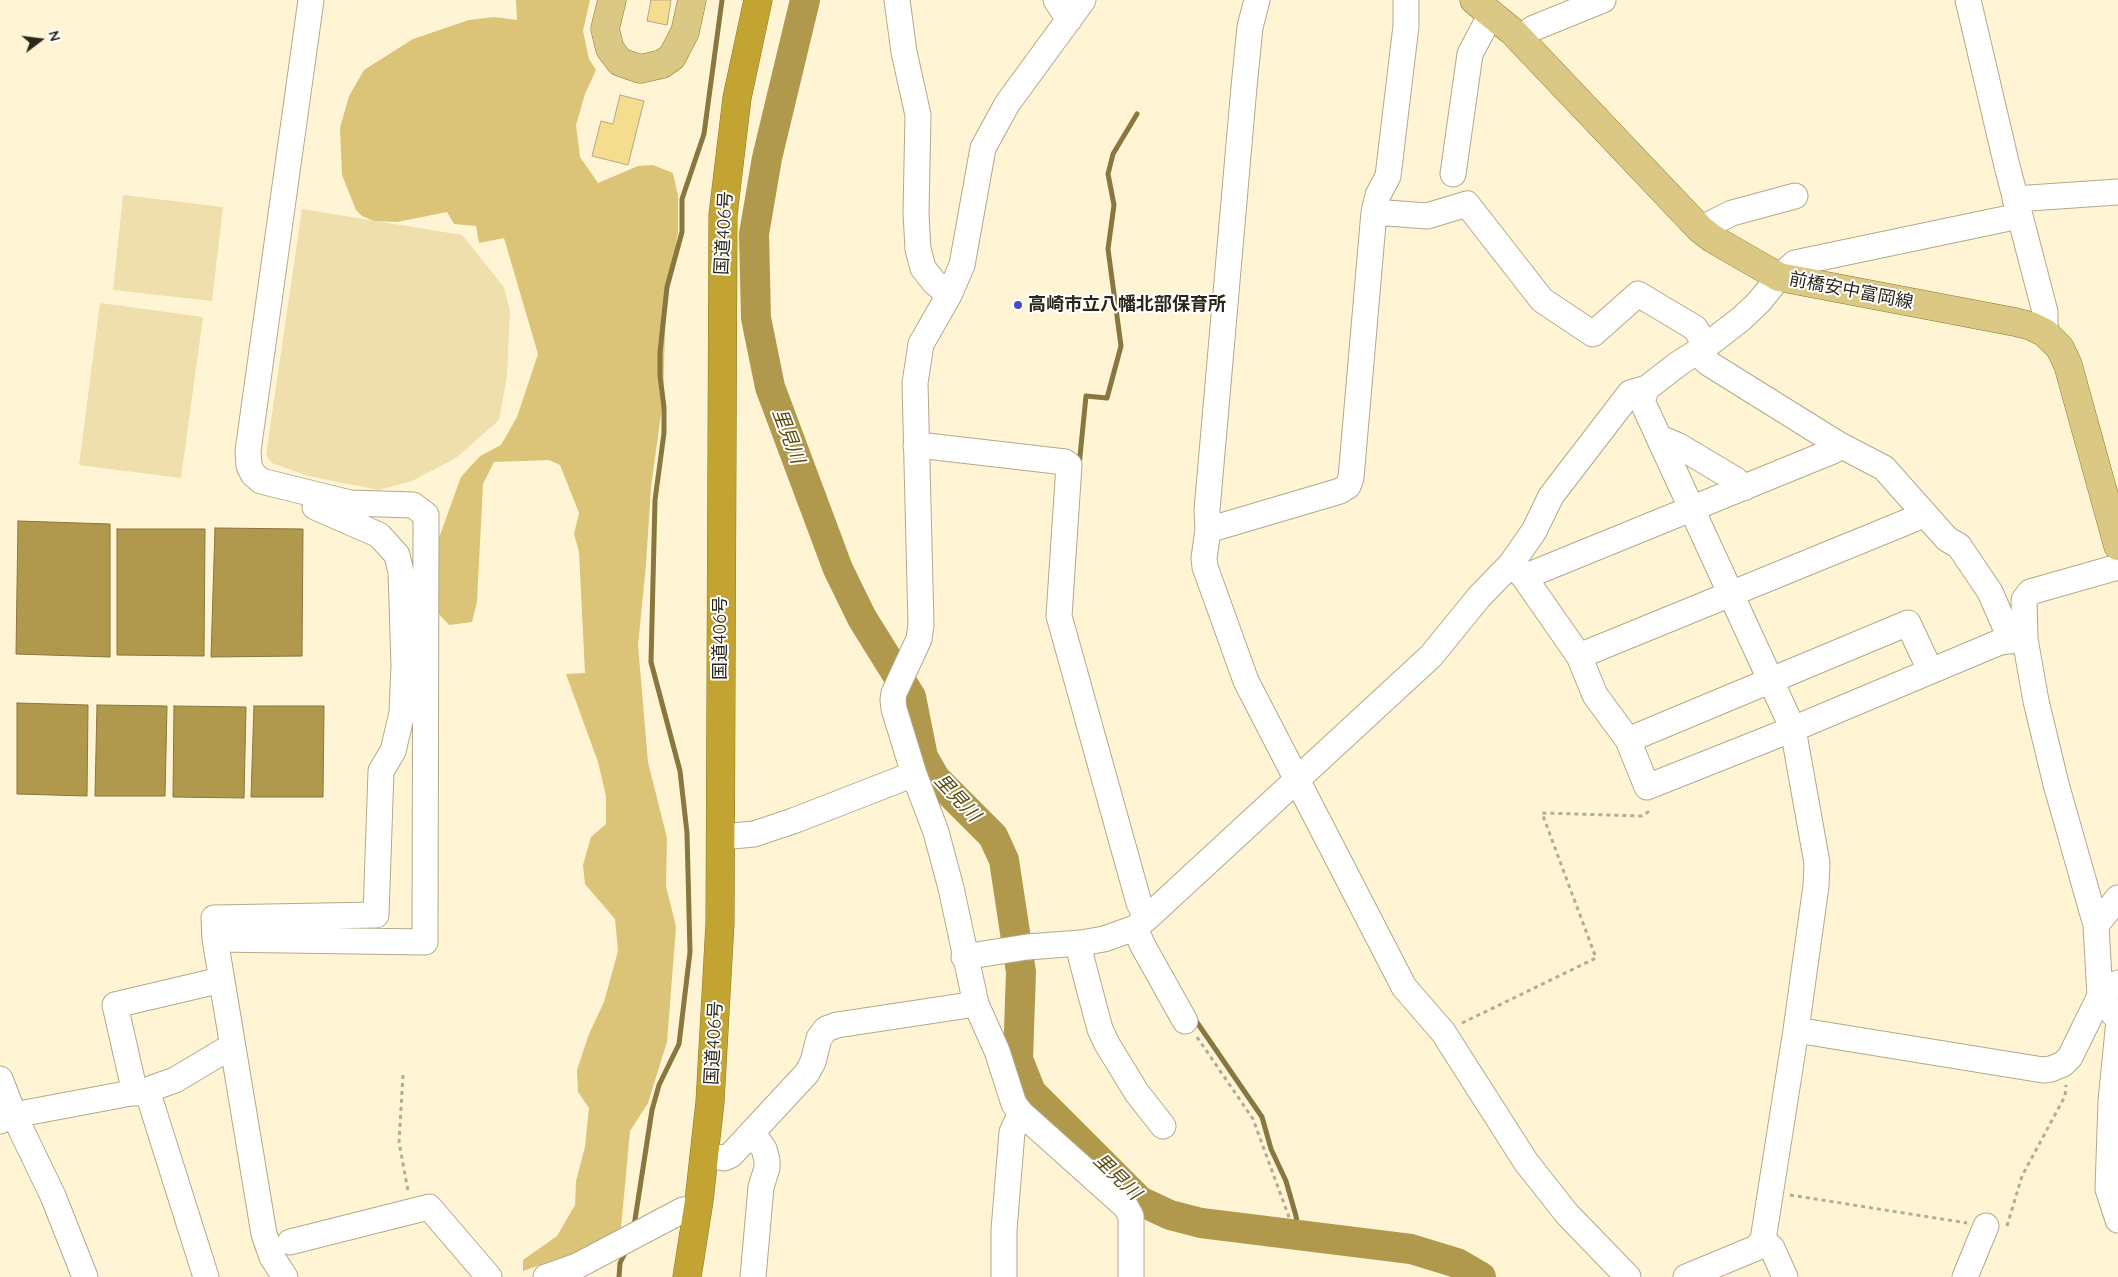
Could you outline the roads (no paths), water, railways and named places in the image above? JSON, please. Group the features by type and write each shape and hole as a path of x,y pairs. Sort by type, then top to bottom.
{"highway":[{"name":"国道406号","path":"687,1277 705,1155 720,924 723,215 737,98 758,0"}],"main road":[{"path":"612,0 605,29 610,48 620,62 640,69 662,64 672,57 685,32 692,0"},
{"name":"前橋安中富岡線","path":"1482,7 1519,38 1700,229 1713,239 1779,277 2015,322 2031,326 2046,333 2060,348 2068,364 2110,483 2118,546"}],"street":[{"path":"285,1277 272,1256 264,1234 214,939 214,918 376,915 381,771 393,751 402,713 404,665 401,572 397,555 388,543 369,529 311,506 261,481 253,474 249,466 248,450 311,0"},
{"path":"897,0 904,52 918,115 916,213 918,249 922,268 949,295"},
{"path":"1257,0 1250,28 1244,87 1207,510 1208,530 1204,558 1205,567 1246,681 1404,987 1443,1032 1526,1162 1567,1214 1628,1277"},
{"path":"1208,530 1340,491 1348,486 1351,478 1374,212 1378,195 1388,176 1406,26 1406,0"},
{"path":"1519,38 1534,28 1604,0"},
{"path":"1968,0 2017,208 2044,312 2046,333"},
{"path":"1070,6 1006,104 983,148 962,265 949,295 921,344 915,382 919,639 894,693 894,709 914,774 941,850 951,888 964,958 976,1004 997,1051 1014,1104 1021,1113 1126,1207 1131,1216 1131,1277"},
{"path":"1453,174 1470,54 1482,7"},
{"path":"1517,570 1551,496 1630,394 1647,388 1678,364 1702,349 1753,307 1779,277 1795,264 2017,208 2118,192"},
{"path":"1700,229 1732,213 1795,196"},
{"path":"1374,212 1427,216 1467,204 1542,300 1593,334 1638,294 1695,328 1708,363 1838,444 1884,468 1947,539 1959,546 1990,592 2018,639 2096,926 2109,989 2118,1020"},
{"path":"1647,388 1642,401 1793,729 1817,863 1816,886 1796,1030 1763,1240 1756,1248 1686,1277"},
{"path":"1660,438 1679,446 1720,470 1736,480 1744,488"},
{"path":"964,958 1016,948 1081,944 1104,939 1141,923 1297,782 1431,656 1479,597 1517,570 1744,488 1833,451 1838,444"},
{"path":"916,446 1066,462 1069,465 1059,616 1139,903 1143,946 1185,1021"},
{"path":"214,939 426,942 426,515 413,505 350,503 261,481"},
{"path":"1579,656 1914,519 1923,513"},
{"path":"2018,639 2024,600 2030,592 2118,567"},
{"path":"1517,570 1579,656 1595,695 1628,740 1647,787 1793,729 2000,642 2018,639"},
{"path":"1628,740 1908,623 1930,670"},
{"path":"721,837 754,834 914,774"},
{"path":"2096,926 2118,898"},
{"path":"1081,944 1082,957 1090,990 1104,1036 1137,1093 1163,1126"},
{"path":"206,1277 141,1091 115,1005 221,980"},
{"path":"1796,1030 2044,1070 2063,1064 2070,1057 2109,989"},
{"path":"705,1155 724,1158 731,1155 807,1073 813,1062 819,1038 826,1029 837,1025 976,1004"},
{"path":"2118,1030 2110,1101 2108,1189 2118,1220"},
{"path":"7,1118 141,1091 175,1080 232,1046"},
{"path":"0,1079 7,1118 53,1196 85,1277"},
{"path":"1004,1277 1004,1230 1012,1132 1021,1113"},
{"path":"752,1132 764,1149 767,1160 767,1168 761,1187 753,1277"},
{"path":"290,1242 429,1207 489,1277"},
{"path":"546,1277 577,1266 683,1210 698,1209"},
{"path":"1965,1277 1986,1226"},
{"path":"1763,1240 1772,1248 1785,1277"}],"waterway":[{"path":"634,1226 652,1110 659,1085 679,1044 690,952 687,833 680,771 651,662 655,500 664,433 660,352 667,287 682,232 682,199 704,134 722,0"},
{"name":"里見川","path":"805,0 767,158 754,234 756,318 770,387 838,569 862,618 911,697 923,757 935,778 993,836 1004,860 1021,972 1018,1059 1031,1092 1140,1201 1170,1215 1201,1223 1411,1249 1457,1263 1481,1277"},
{"path":"1079,466 1086,396 1107,398 1121,346 1108,249 1114,205 1108,174 1113,154 1137,114"},
{"path":"1194,1018 1262,1117 1271,1149 1286,1181 1296,1216 1299,1235"},
{"path":"619,1277 620,1263 626,1251"}],"place":[{"name":"高崎市立八幡北部保育所","path":"1018,305"}]}
